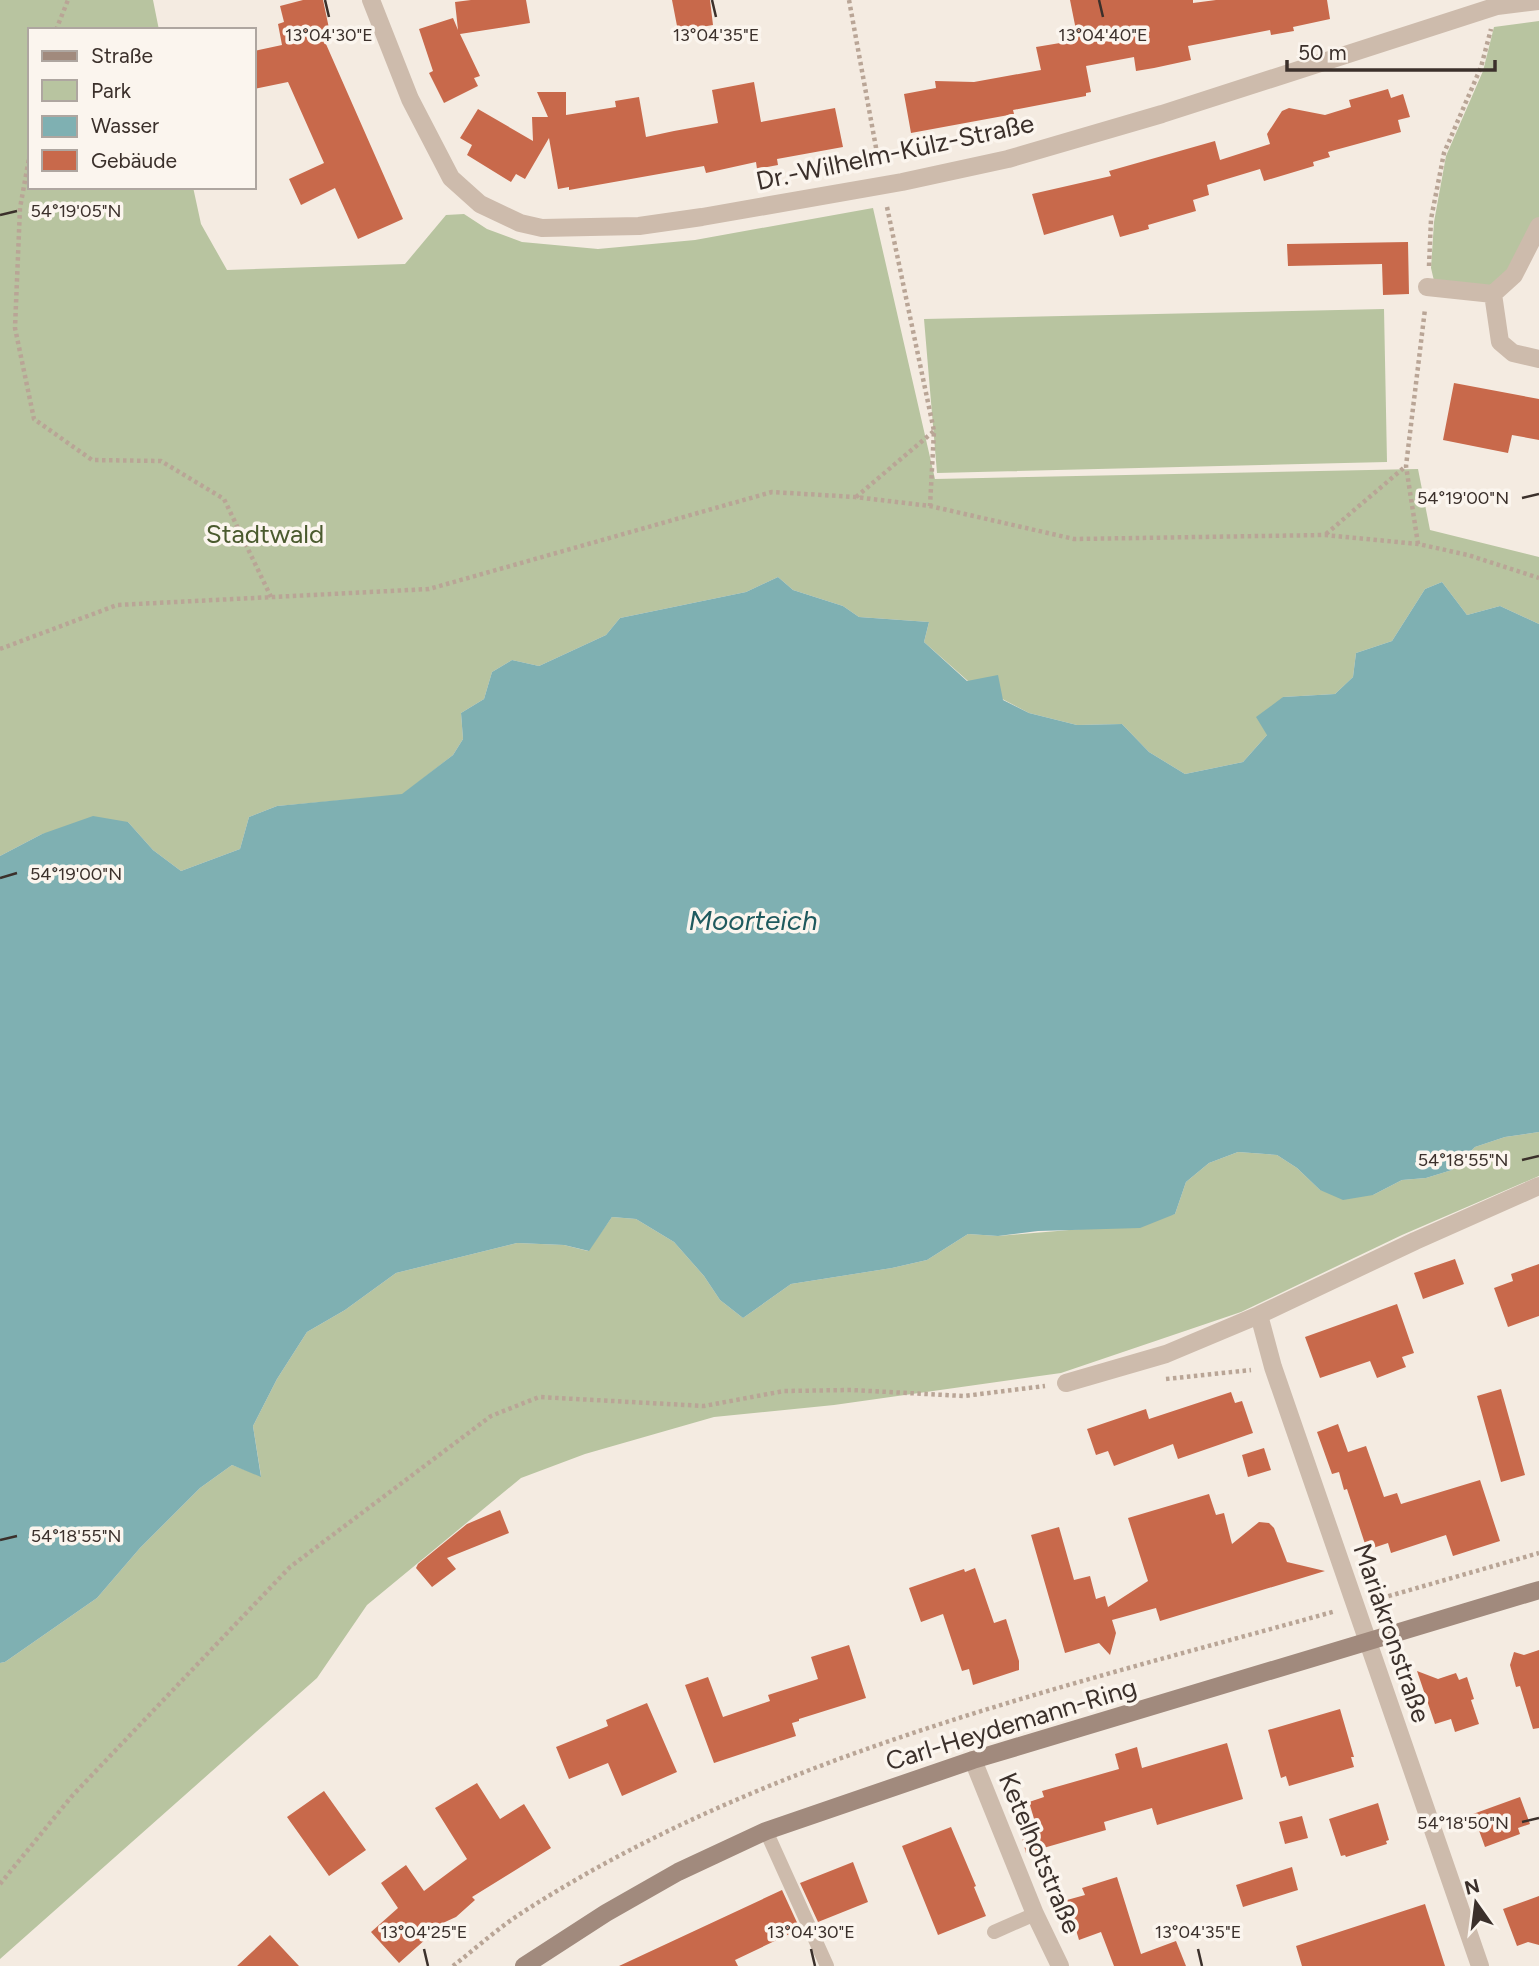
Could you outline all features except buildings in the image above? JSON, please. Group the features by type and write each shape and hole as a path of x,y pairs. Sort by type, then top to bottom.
{"main road":[{"name":"Carl-Heydemann-Ring","path":"524,1966 606,1913 666,1879 766,1831 973,1760 1539,1590"}],"street":[{"name":"Dr.-Wilhelm-Külz-Straße","path":"371,0 410,99 444,168 464,191 480,204 520,223 542,228 639,226 881,178 1008,159 1162,114 1497,6 1539,1"},
{"path":"1427,287 1493,293 1514,275 1539,226"},
{"path":"1493,293 1500,342 1513,353 1539,359"},
{"path":"1066,1383 1166,1354 1259,1315 1539,1186"},
{"name":"Mariakronstraße","path":"1259,1315 1273,1367 1480,1966"},
{"name":"Ketelhotstraße","path":"973,1760 1035,1914 1060,1966"}],"lane":[{"path":"766,1831 827,1966"},
{"path":"995,1931 1035,1914"}],"path":[{"path":"57,28 68,0"},
{"path":"849,0 881,178 934,432 930,506"},
{"path":"28,164 20,208 15,327 34,418 92,460 161,461 224,499 271,597"},
{"path":"855,498 934,432"},
{"path":"1325,535 1406,466"},
{"path":"0,649 117,605 429,589 772,492 930,506 1074,539 1325,535 1419,544 1468,555 1539,578"},
{"path":"0,1884 72,1796 290,1567 491,1416 539,1397 704,1406 784,1391 852,1390 964,1396 1066,1383"},
{"path":"453,1966 518,1915 614,1858 758,1790 961,1716 1539,1553"}],"green space":[{"name":"Stadtwald","path":"0,0 153,0 159,28 28,28 28,189 193,189 201,224 227,270 405,264 446,215 464,214 487,229 522,242 598,249 695,240 873,208 935,479 1418,469 1430,530 1539,557 1539,624 1500,606 1467,615 1442,582 1425,589 1392,641 1356,653 1353,677 1335,694 1283,697 1267,735 1243,762 1185,774 1149,752 1122,724 1077,725 1029,713 968,681 924,642 929,622 859,617 843,606 793,590 778,577 746,592 620,618 606,635 539,666 512,660 492,672 484,699 461,713 463,739 453,755 402,795 277,806 249,817 240,849 181,871 153,850 128,822 42,834 0,856"},
{"path":"1539,21 1539,217 1536,226 1511,273 1492,290 1435,285 1431,268 1434,222 1446,156 1483,71 1494,27"},
{"path":"1384,309 1387,462 937,473 924,319"},
{"path":"1539,1132 1539,1176 1402,1235 1241,1312 1061,1373 834,1405 714,1417 585,1454 521,1478 367,1605 317,1678 0,1959 0,1663 97,1598 140,1548 200,1488 232,1465 261,1476 253,1426 277,1379 307,1332 345,1310 396,1273 517,1243 564,1245 588,1251 612,1217 636,1219 674,1242 704,1276 720,1300 743,1318 791,1284 927,1260 968,1234 998,1236 1081,1229 1175,1214 1186,1182 1209,1163 1238,1152 1277,1155 1297,1168 1320,1190 1373,1195 1402,1180 1426,1178 1452,1170 1475,1147 1505,1137"}],"water":[{"name":"Moorteich","path":"778,577 793,590 843,606 859,617 929,622 924,642 967,681 998,675 1003,700 1029,713 1077,725 1122,724 1149,752 1185,774 1243,762 1267,735 1256,717 1283,697 1335,694 1353,677 1356,653 1392,641 1425,589 1442,582 1467,615 1500,606 1539,624 1539,1132 1505,1137 1475,1147 1452,1170 1426,1178 1402,1180 1373,1195 1343,1200 1320,1190 1297,1168 1277,1155 1238,1152 1209,1163 1186,1182 1175,1214 1140,1228 1038,1231 998,1236 968,1234 927,1260 791,1284 743,1318 720,1300 704,1276 674,1242 636,1219 612,1217 589,1251 564,1245 517,1243 396,1273 345,1310 307,1332 277,1379 253,1426 261,1477 232,1465 200,1488 140,1548 97,1598 0,1663 0,856 42,834 93,816 128,822 153,850 181,871 240,849 249,817 277,806 402,794 453,755 463,739 461,713 484,699 492,672 512,660 539,666 606,635 620,618 746,592"}]}
